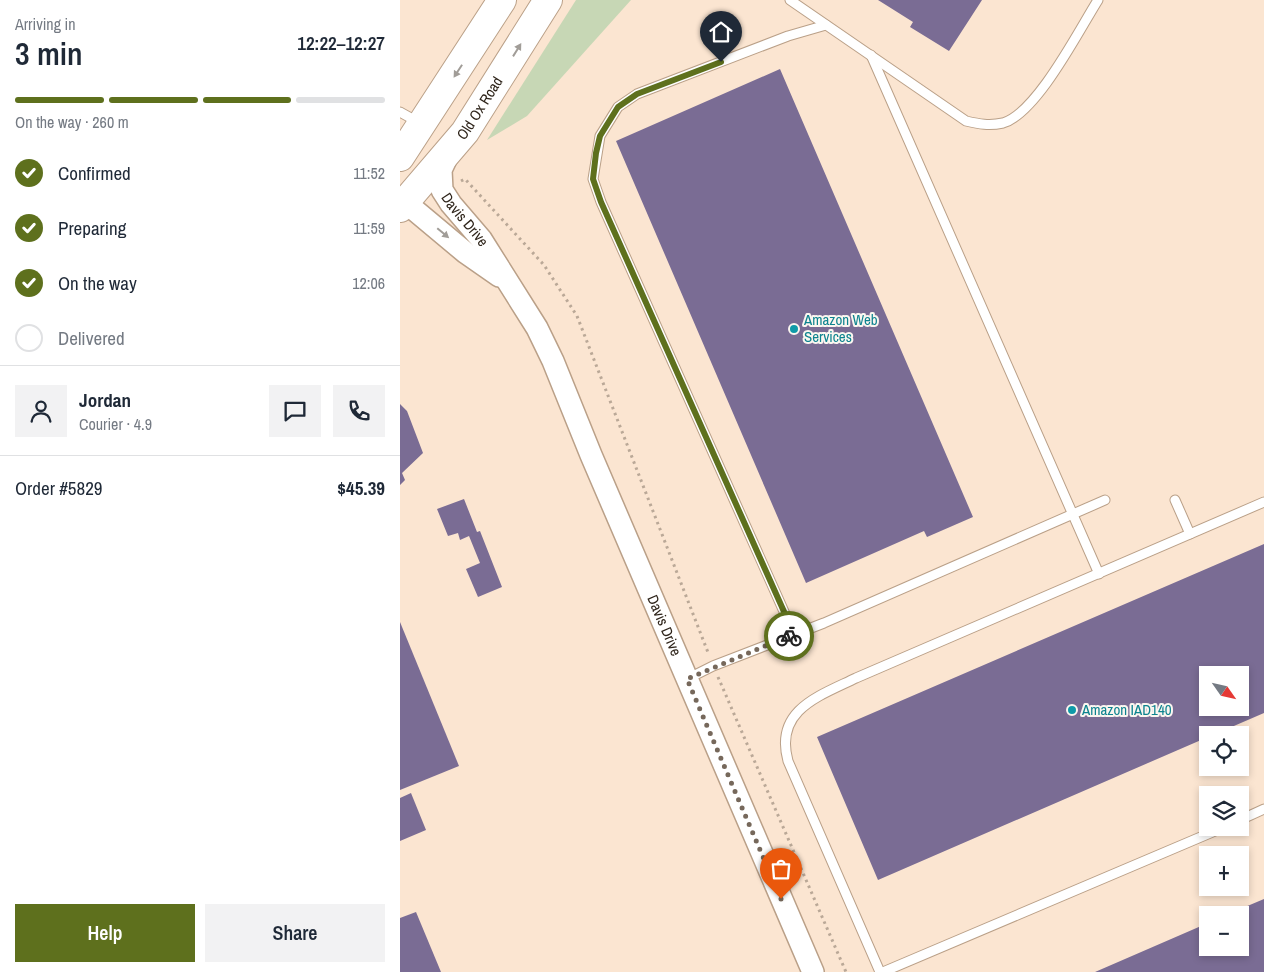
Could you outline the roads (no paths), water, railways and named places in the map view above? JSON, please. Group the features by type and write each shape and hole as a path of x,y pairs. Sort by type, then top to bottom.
{"main road":[{"path":"403,205 401,171 408,134 502,0"},
{"name":"Old Ox Road","path":"403,205 449,153 480,110 548,0"}],"street":[{"name":"Davis Drive","path":"449,153 441,170 442,190 451,204 480,238 537,328 553,361 813,972"},
{"name":"Davis Drive","path":"403,205 508,282"}],"lane":[{"path":"790,0 966,120 986,126 1005,122 1025,110 1038,96 1098,0"},
{"path":"794,634 604,211 593,179 600,136 618,107 637,94 788,36 826,25"},
{"path":"870,55 1099,574"},
{"path":"687,679 714,666 824,623 1105,500"},
{"path":"1175,500 1190,534"},
{"path":"1203,836 881,972 788,761 784,746 793,718 808,702 841,685 1264,502"},
{"path":"1249,816 1264,809"}],"place":[{"name":"Amazon Web Services","path":"794,329"},
{"name":"Amazon IAD140","path":"1072,710"}]}
